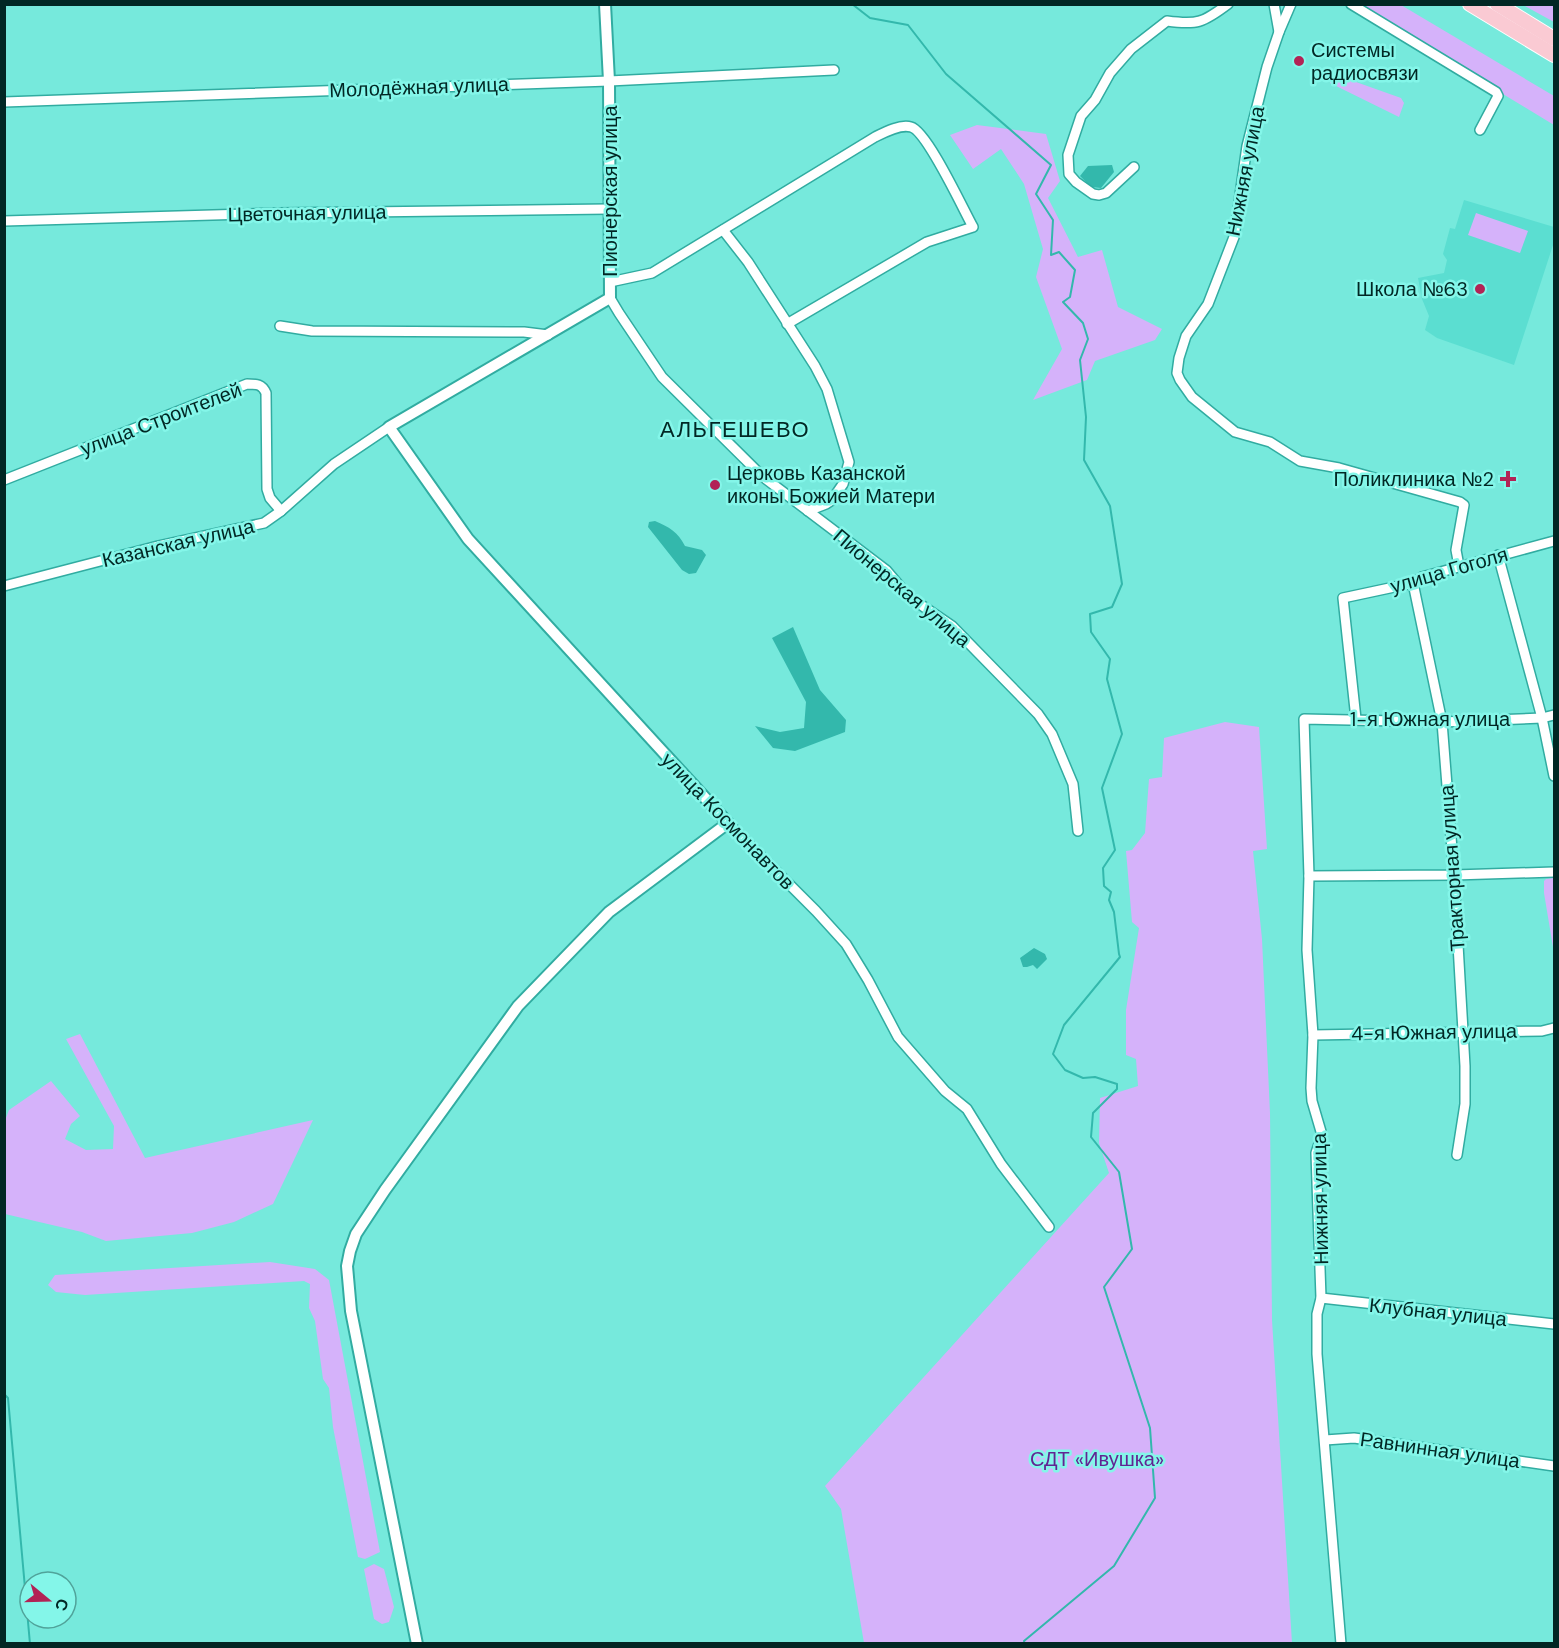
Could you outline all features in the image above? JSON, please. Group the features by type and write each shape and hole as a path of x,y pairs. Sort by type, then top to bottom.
{"main road":[{"path":"1470,4 1554,55"},
{"path":"1497,4 1554,39"}],"street":[{"name":"Пионерская улица","path":"605,4 609,81 610,298 618,313 662,376 762,476 886,570 897,586 908,596 952,626 1038,714 1052,734 1072,784 1078,831"},
{"path":"1134,167 1106,193 1099,195 1093,194 1077,182 1069,174 1068,155 1081,116 1095,100 1110,73 1131,49 1167,21 1197,23 1213,16 1228,4"},
{"path":"1274,4 1279,32"},
{"name":"Нижняя улица","path":"1291,4 1267,67 1247,146 1234,237 1208,304 1186,336 1179,358 1177,373 1179,380 1192,397 1235,432 1270,442 1300,461 1339,468 1460,502 1464,505 1456,549 1459,566"},
{"path":"1351,4 1496,92 1498,96 1480,130"},
{"name":"Молодёжная улица","path":"4,102 609,81 834,70"},
{"path":"610,282 652,273 888,131 909,126 919,131 973,227 927,242 787,324"},
{"name":"Цветочная улица","path":"4,221 279,213 609,209"},
{"path":"723,230 748,262 815,366 827,389 849,462 843,484 832,500 808,511"},
{"name":"Казанская улица","path":"4,586 158,546 264,523 334,464 389,427 610,298"},
{"path":"280,326 312,331 525,332 548,335"},
{"name":"улица Строителей","path":"4,480 247,384 258,384 266,393 267,489 270,498 281,511"},
{"name":"улица Космонавтов","path":"389,427 468,539 728,823 846,944 898,1037 945,1091 967,1109 1001,1164 1049,1227"},
{"name":"улица Гоголя","path":"1356,719 1343,598 1413,584 1422,577 1554,541"},
{"path":"1498,555 1542,718 1554,776"},
{"name":"Тракторная улица","path":"1413,584 1442,722 1454,875 1465,1066 1465,1104 1456,1155"},
{"name":"1-я Южная улица","path":"1304,719 1442,722 1542,718 1554,715"},
{"name":"Нижняя улица","path":"1304,719 1308,876 1307,950 1313,1035 1312,1101 1322,1135 1316,1153 1321,1298 1317,1314 1317,1354 1341,1644"},
{"path":"417,1644 351,1311 347,1266 356,1234 385,1190 518,1006 609,912 728,823"},
{"path":"1308,876 1554,872"},
{"name":"4-я Южная улица","path":"1313,1035 1542,1031 1554,1028"},
{"name":"Клубная улица","path":"1321,1298 1554,1324"},
{"name":"Равнинная улица","path":"1325,1440 1354,1438 1554,1466"}],"shaded area":[{"path":"1112,165 1114,172 1101,188 1091,187 1080,176 1088,166"},
{"name":"Школа №63","path":"1464,200 1554,227 1554,242 1514,365 1437,338 1425,330 1429,316 1422,299 1418,278 1444,273 1447,260 1443,254 1450,228 1455,229"},
{"path":"655,521 673,530 685,546 702,550 706,555 696,573 689,574 682,570 648,527 649,522"},
{"path":"793,627 820,690 846,720 845,732 795,751 773,748 755,726 780,732 804,728 806,702 772,638"},
{"path":"1034,948 1045,954 1047,959 1037,969 1033,965 1023,967 1020,958"}],"green space":[{"path":"1356,5 1401,5 1554,96 1554,125"},
{"path":"1523,5 1554,5 1554,22"},
{"path":"1336,67 1357,75 1356,82 1401,98 1404,103 1399,117 1330,83"},
{"path":"977,125 1046,134 1060,181 1048,198 1078,257 1102,250 1118,307 1162,329 1155,340 1095,361 1087,380 1033,400 1062,349 1036,277 1043,249 1024,184 1001,149 973,169 950,135"},
{"path":"1476,213 1528,231 1520,253 1468,235"},
{"name":"СДТ «Ивушка»","path":"1225,722 1259,727 1267,849 1253,851 1262,939 1270,1113 1272,1320 1292,1643 864,1643 841,1509 825,1486 1109,1173 1099,1143 1100,1098 1138,1086 1136,1059 1126,1055 1126,1010 1139,928 1132,922 1126,851 1132,850 1145,833 1149,779 1162,777 1164,738"},
{"path":"1554,878 1554,953 1544,881"},
{"path":"80,1034 145,1158 313,1120 273,1204 234,1222 192,1233 106,1241 82,1232 5,1214 4,1123 9,1110 51,1081 80,1116 71,1124 65,1139 86,1150 113,1149 114,1126 66,1039"},
{"path":"270,1262 315,1269 329,1280 380,1552 365,1559 358,1557 333,1427 329,1388 323,1379 315,1321 309,1308 310,1284 304,1281 85,1295 56,1292 48,1285 55,1275"},
{"path":"374,1564 384,1569 394,1607 389,1622 382,1624 374,1619 364,1569"}],"waterway":[{"path":"852,4 870,18 908,25 946,74 1051,165 1036,194 1053,220 1051,255 1059,252 1075,270 1070,297 1063,302 1083,323 1088,339 1080,360 1086,417 1084,460 1110,506 1122,584 1112,607 1090,614 1091,632 1110,659 1107,679 1122,734 1102,788 1115,850 1103,868 1104,886 1111,892 1109,900 1114,912 1120,957 1064,1025 1053,1054 1065,1070 1083,1078 1095,1077 1117,1084 1117,1089 1093,1113 1091,1137 1119,1172 1132,1249 1104,1287 1150,1428 1155,1498 1114,1566 1024,1641 1025,1644"},
{"path":"4,1394 8,1398 30,1644"}],"place":[{"name":"Системы радиосвязи","path":"1299,61"},
{"name":"Школа №63","path":"1480,289"},
{"name":"Поликлиника №2","path":"1508,479"},
{"name":"Церковь Казанской иконы Божией Матери","path":"715,485"}],"district":[{"name":"АЛЬГЕШЕВО","path":"735,429"}]}
